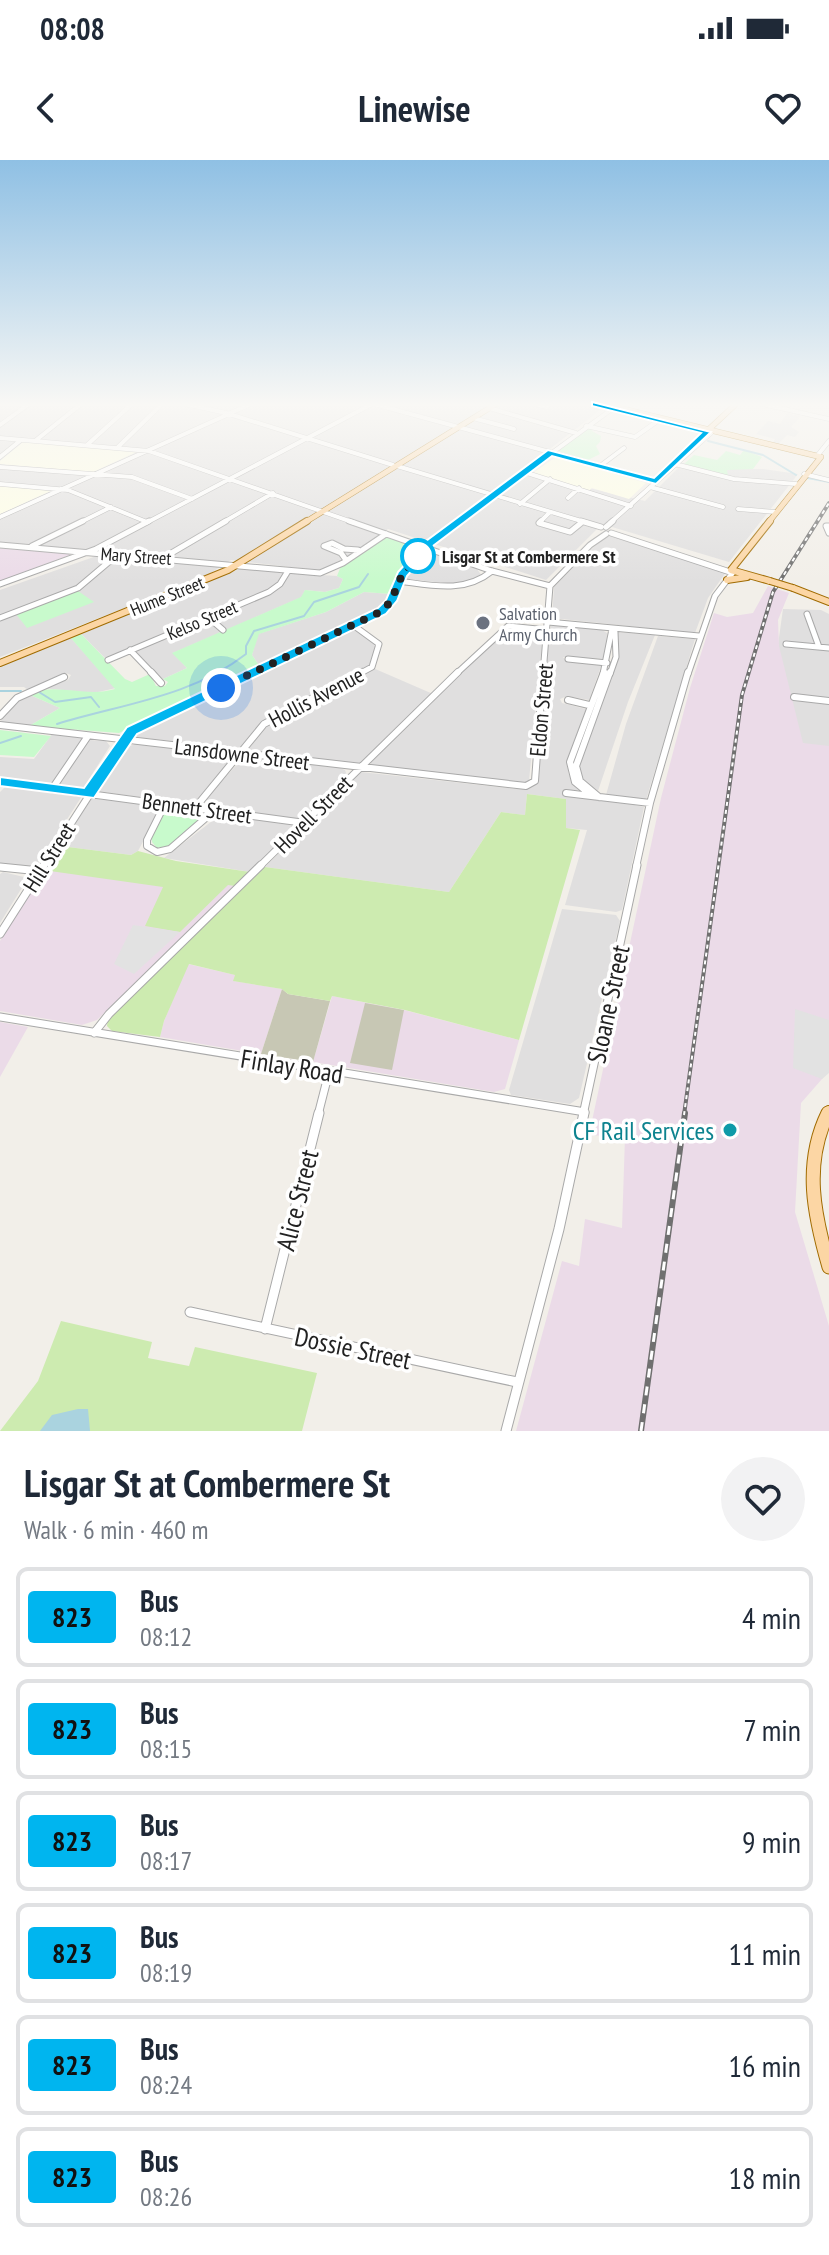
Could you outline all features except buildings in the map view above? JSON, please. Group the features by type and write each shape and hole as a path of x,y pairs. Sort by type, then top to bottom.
{"main road":[{"name":"Hume Street","path":"0,661 234,565 398,463"},
{"name":"Sloane Street","path":"733,569 813,463"},
{"path":"742,559 757,577"},
{"path":"733,569 829,602"},
{"path":"726,581 757,577"},
{"path":"829,1111 818,1137 812,1181 815,1217 829,1267"}],"street":[{"path":"0,517 120,463"},
{"path":"186,463 492,571 550,586 675,464 734,479 796,484"},
{"path":"0,584 88,553 259,463"},
{"path":"390,463 733,569"},
{"path":"123,740 137,728 386,607 398,581 426,547 536,463"},
{"path":"591,463 656,481"},
{"path":"600,466 604,463"},
{"path":"815,463 810,473 815,477"},
{"path":"0,467 138,478 192,499"},
{"path":"524,472 631,506"},
{"path":"804,474 829,480"},
{"path":"520,504 550,479"},
{"path":"0,484 62,488 147,522"},
{"path":"650,487 723,507"},
{"path":"568,498 579,488"},
{"path":"163,558 273,493"},
{"path":"30,548 111,507"},
{"path":"738,509 776,512"},
{"path":"549,513 541,524 570,532 581,523"},
{"path":"829,526 826,526 829,533"},
{"path":"359,550 344,549 332,543 324,546 341,553 346,560 386,534"},
{"name":"Mary Street","path":"0,545 320,573 335,570 346,560"},
{"path":"0,618 79,589 97,577 117,555"},
{"name":"Sloane Street","path":"506,1431 559,1229 650,803 699,636 715,596 733,569"},
{"name":"Kelso Street","path":"108,660 269,592 280,584 288,571"},
{"path":"398,581 467,586 481,582 492,571"},
{"name":"Eldon Street","path":"531,785 535,777 550,586"},
{"path":"807,614 819,647"},
{"path":"208,617 223,630"},
{"name":"Hollis Avenue","path":"195,808 267,721 372,667 379,644 353,625"},
{"name":"Hovell Street","path":"94,1033 109,1014 501,630 508,626 547,626 699,636"},
{"path":"595,796 575,782 570,766 589,705 607,663 612,629"},
{"path":"595,796 580,781 576,766 616,657 615,632 612,629"},
{"path":"786,644 829,648"},
{"path":"130,650 161,683"},
{"path":"568,659 607,663"},
{"path":"0,716 22,695 64,677"},
{"path":"794,697 829,701"},
{"path":"568,700 589,705"},
{"name":"Lansdowne Street","path":"0,725 511,787 531,785"},
{"path":"52,789 88,736"},
{"name":"Hill Street","path":"0,934 123,740"},
{"name":"Bennett Street","path":"1,785 305,823"},
{"path":"566,793 650,803"},
{"path":"165,804 147,840 147,846 157,852 170,849 215,810"},
{"path":"0,867 40,871"},
{"name":"Finlay Road","path":"0,1017 585,1112"},
{"name":"Alice Street","path":"265,1329 329,1072"},
{"name":"Dossie Street","path":"190,1312 517,1382"}],"shaded area":[{"path":"0,463 531,463 520,472 645,501 679,467 728,478 726,469 763,469 798,474 729,562 602,524 546,580 388,529 325,571 231,560 206,576 0,657 0,590 105,553 0,542"},
{"path":"0,463 112,463 93,472"},
{"path":"547,463 578,463 646,483 629,499 592,488 587,492 533,473"},
{"path":"0,485 55,489 0,514"},
{"path":"609,534 726,572 708,598 695,633 552,618 554,587"},
{"path":"0,548 67,553 70,555 0,581"},
{"path":"431,553 477,569 482,576 462,585 407,579 406,574 423,555"},
{"path":"242,568 284,573 272,589 106,659 80,633"},
{"path":"291,573 343,579 339,588 325,592 305,590 302,597 173,653 187,668 163,679 134,651 271,592"},
{"path":"768,586 789,593 778,620 779,646 803,743 829,746 829,1071 801,1103 795,1212 829,1326 829,1431 516,1431 562,1261 579,1266 585,1219 622,1228 625,1137 589,1135 661,798 690,688 714,613 727,617 753,613"},
{"path":"364,592 391,594 383,608 260,667 252,655 258,634 326,612"},
{"path":"783,609 821,610 829,614 829,810 774,673"},
{"path":"551,626 607,633 606,659 563,657 567,662 578,660 602,664 589,700 567,696 560,699 562,703 586,709 567,763 569,775 579,789 575,792 644,807 622,910 616,912 565,905 587,830 566,828 566,799 527,794 525,815 501,812 449,892 265,867 361,772 516,789 533,786 539,777 548,649"},
{"path":"508,628 543,633 529,781 522,784 371,766 371,761"},
{"path":"349,629 356,629 377,645 369,667 264,721 239,748 134,737 139,730"},
{"path":"616,632 655,635 598,791 582,780 578,768 614,666"},
{"path":"658,636 695,639 646,800 606,795 626,724"},
{"path":"70,637 116,688 94,693 41,688 68,680 71,675 66,673 28,690 24,687 0,687 0,664"},
{"path":"373,668 433,694 363,762 358,764 248,750 268,723"},
{"path":"28,694 60,708 29,726 0,722 13,704"},
{"path":"52,734 84,738 52,787 0,780 0,757 34,759"},
{"path":"89,740 106,741 110,746 82,790 56,787"},
{"path":"136,744 222,753 228,755 230,761 200,798 190,804 96,791 123,748"},
{"path":"244,757 340,768 345,770 347,776 301,819 207,806 207,797"},
{"path":"7,785 82,796 37,866 0,865 0,792"},
{"path":"91,798 156,806 157,815 138,851 131,855 60,846"},
{"path":"220,815 294,824 296,827 250,872 164,858"},
{"path":"57,850 122,858 235,886 97,1020 82,1025 0,1011 0,941"},
{"path":"3,872 28,878 0,923 0,874"},
{"path":"562,909 616,915 620,921 579,1098 570,1104 511,1095 509,1090"},
{"path":"133,925 180,932 134,974 114,964"},
{"path":"188,964 235,975 234,981 282,989 261,1054 160,1037"},
{"path":"282,989 288,994 330,1001 313,1062 261,1054"},
{"path":"332,996 404,1010 519,1040 505,1089 494,1092 313,1062"},
{"path":"365,1003 404,1010 392,1070 350,1063"},
{"path":"795,1009 829,1020 829,1073 822,1079 793,1068"},
{"path":"0,1022 28,1027 0,1077"}],"green space":[{"path":"757,463 753,469 727,470 728,476 684,464"},
{"path":"387,537 418,548 398,575 391,594 364,592 326,612 259,634 252,655 260,667 119,733 29,726 60,708 28,694 49,689 93,692 115,689 70,637 80,633 125,679 132,682 150,674 156,686 165,686 168,682 163,679 187,668 172,653 301,597 305,590 325,592 339,588 343,579 337,576 341,566"},
{"path":"78,591 94,602 27,628 16,614"},
{"path":"0,730 51,736 34,757 0,755"},
{"path":"527,794 566,799 566,828 580,830 519,1040 405,1010 332,996 330,1001 288,994 282,989 233,981 235,975 189,964 160,1037 112,1031 107,1026 108,1018 265,867 449,892 501,812 525,815"},
{"path":"177,808 200,812 203,817 172,845 157,848 152,842 152,834 164,812"},
{"path":"60,846 131,855 138,851 176,861 250,872 235,886 228,885 180,932 145,926 163,887 50,871 62,852 57,850"},
{"path":"61,1321 152,1342 148,1358 189,1366 195,1347 317,1373 302,1431 0,1431 38,1381"}],"water":[{"path":"88,1409 90,1431 40,1431 52,1415"}],"waterway":[{"path":"777,463 796,475"},
{"path":"808,478 829,482"},
{"path":"57,724 155,698 225,669 246,654 246,646 254,631 304,616 314,602 359,587 368,574"},
{"path":"0,691 21,691"},
{"path":"39,692 55,702 91,697 99,707"},
{"path":"0,743 21,736"}],"railway":[{"path":"684,1115 742,695 773,592 829,503"},
{"path":"641,1431 685,1113"}],"bus line":[{"name":"823","path":"0,782 88,794 132,731 382,611 391,601 402,575 429,543 535,463"},
{"name":"823","path":"592,463 656,481 675,463"}],"place":[{"name":"Lisgar St at Combermere St","path":"418,556"},
{"name":"Salvation Army Church","path":"483,623"},
{"name":"CF Rail Services","path":"730,1130"}],"route":[{"path":"221,688 382,611 391,601 398,581 418,556"}]}
